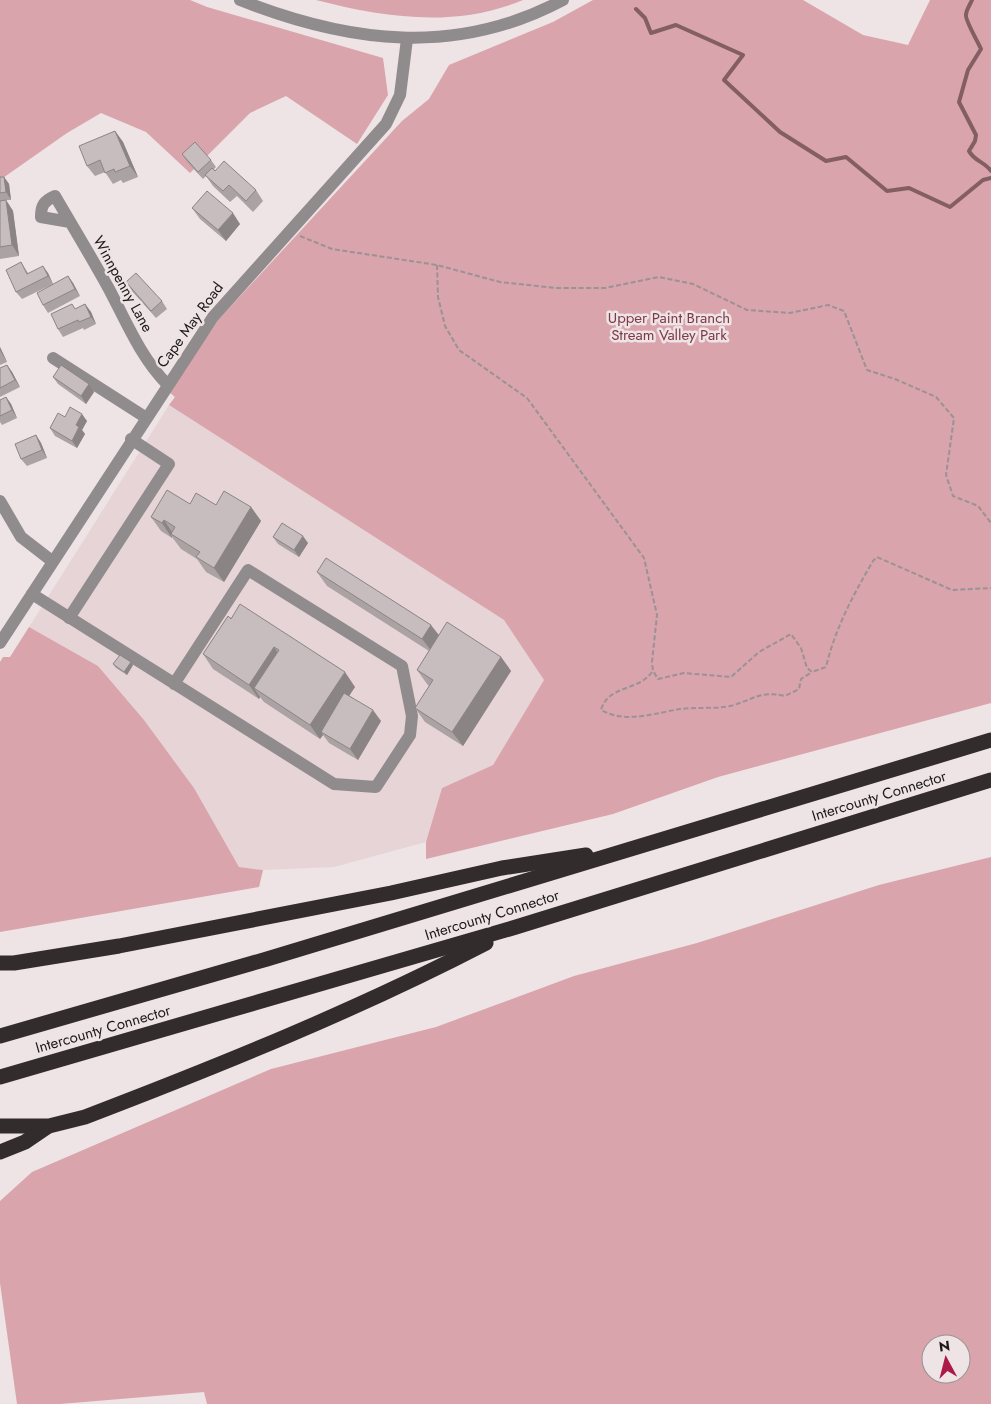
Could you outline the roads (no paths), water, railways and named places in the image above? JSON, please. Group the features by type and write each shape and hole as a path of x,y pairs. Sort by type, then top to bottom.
{"highway":[{"name":"Intercounty Connector","path":"0,1036 267,960 991,740"},
{"name":"Intercounty Connector","path":"0,1077 516,927 991,780"},
{"path":"5,965 202,930 391,893 502,868 638,848"},
{"path":"0,1126 30,1128 49,1126 102,1110 302,1029 422,976 516,927"},
{"path":"0,1152 25,1142 49,1126"}],"street":[{"path":"240,0 290,18 335,29 407,39 451,37 484,31 530,16 563,0"},
{"name":"Cape May Road","path":"0,643 145,417 213,316 364,149 392,114 400,95 407,39"},
{"name":"Winnpenny Lane","path":"70,222 145,356 157,374 167,384"},
{"path":"53,358 145,417"},
{"path":"69,618 169,464 131,439"},
{"path":"0,501 21,537 52,561"},
{"path":"32,594 69,618 174,684 334,784 376,787 410,736 412,716 402,666 248,570 174,684"}],"waterway":[{"path":"972,0 966,18 981,49 968,70 959,102 976,135 969,151 991,171"},
{"path":"636,9 645,18 651,33 676,25 743,55 724,80 780,132 826,161 846,157 887,191 909,188 950,207 983,180 991,178"}],"park label":[{"name":"Upper Paint Branch Stream Valley Park","path":"669,326"}]}
